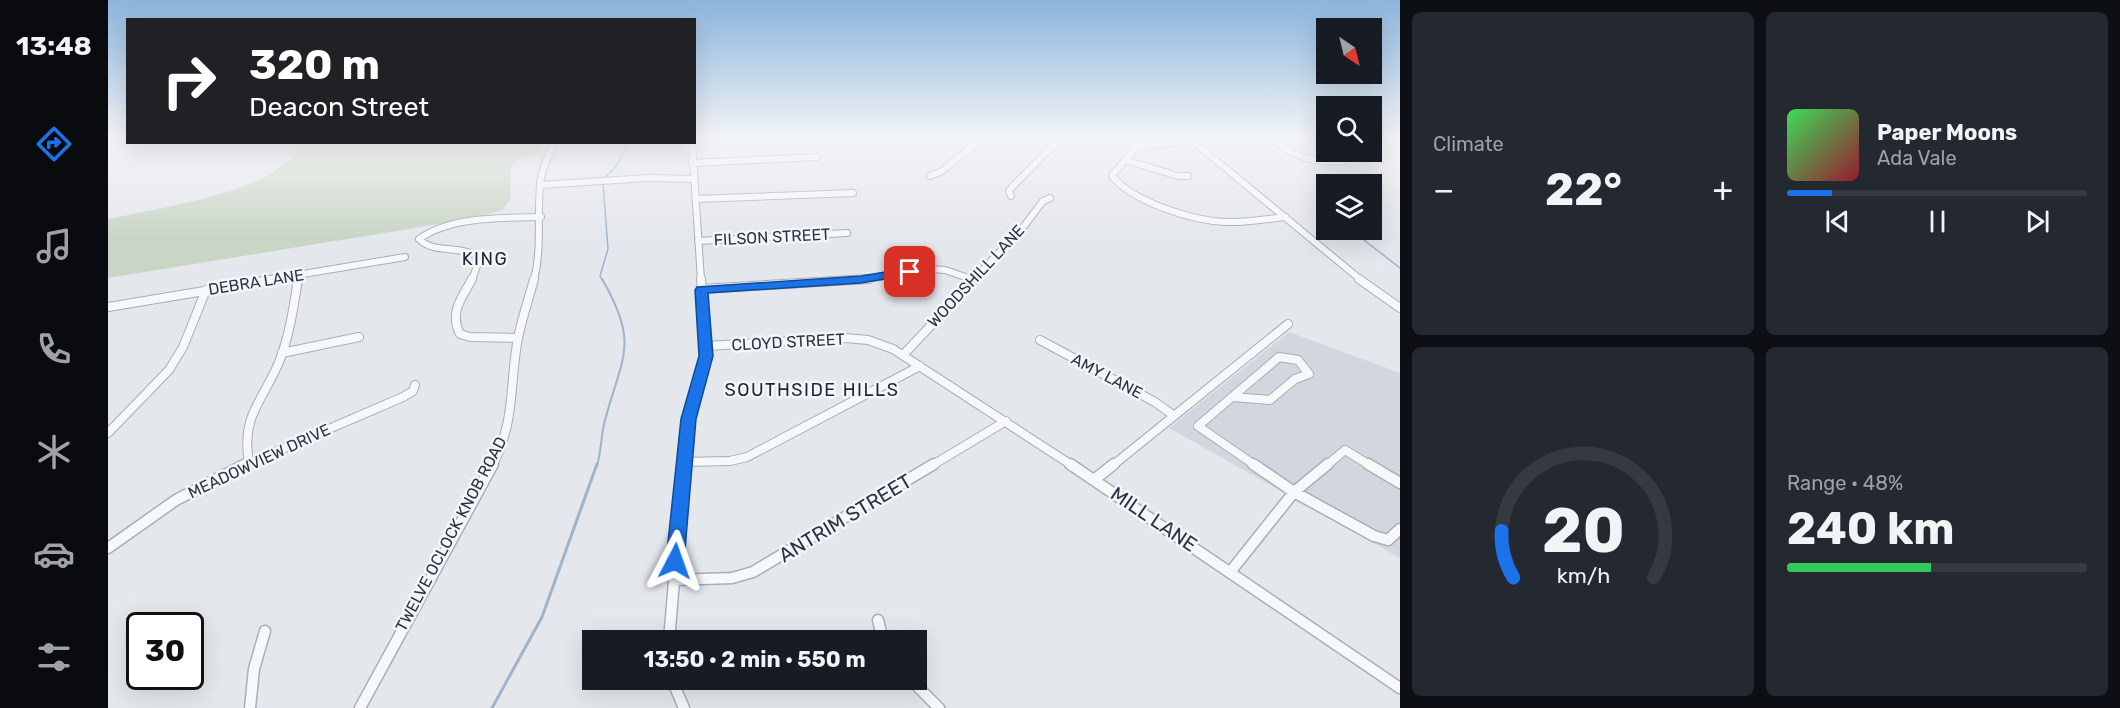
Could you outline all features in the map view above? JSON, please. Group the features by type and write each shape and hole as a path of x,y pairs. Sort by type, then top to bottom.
{"street":[{"name":"TWELVE OCLOCK KNOB ROAD","path":"360,708 498,454 506,431 514,397 518,338 539,260 540,185 543,171"},
{"path":"670,630 688,419 704,367 706,346 694,171"},
{"path":"930,176 942,171"},
{"path":"1011,196 1009,191 1028,171"},
{"path":"1116,171 1112,176 1115,182 1131,194 1204,219 1221,222 1286,217"},
{"path":"1162,171 1178,176 1188,176"},
{"path":"1229,171 1373,290 1400,308"},
{"path":"540,185 648,178 695,179"},
{"path":"695,199 853,193"},
{"name":"WOODSHILL LANE","path":"903,355 1025,225 1043,201 1050,198"},
{"path":"518,338 470,337 460,334 455,324 456,309 478,265 477,256 463,248 426,245 420,239 433,231 490,218 541,217"},
{"name":"FILSON STREET","path":"698,240 847,233"},
{"name":"DEBRA LANE","path":"108,307 405,257"},
{"path":"701,290 861,280 930,269 945,270 974,280"},
{"path":"249,462 244,438 248,419 275,371 282,353 299,275"},
{"path":"108,433 159,382 178,357 206,290"},
{"path":"1095,479 1288,324"},
{"path":"282,353 359,338"},
{"name":"CLOYD STREET","path":"706,346 845,338 876,342 903,355"},
{"name":"AMY LANE","path":"1040,340 1155,402 1173,415"},
{"name":"MILL LANE","path":"903,355 1095,479 1400,688"},
{"path":"1233,397 1270,400 1295,379 1309,374 1305,363 1294,357 1279,357 1198,426 1294,492 1380,538 1388,540 1400,529"},
{"path":"684,462 730,461 747,457 920,366"},
{"name":"MEADOWVIEW DRIVE","path":"108,548 173,501 249,462 403,397 413,391 415,385"},
{"name":"ANTRIM STREET","path":"674,580 732,578 753,572 1006,422"},
{"path":"1231,571 1294,492 1345,450 1400,483"},
{"path":"878,620 880,630"},
{"path":"250,708 254,669 265,631"},
{"path":"676,690 684,708"},
{"path":"921,690 939,708"}],"shaded area":[{"path":"1289,332 1400,373 1400,558 1169,428"}],"green space":[{"path":"275,171 511,171 510,200 503,210 469,219 108,278 108,219 215,195 236,189"}],"waterway":[{"path":"604,178 612,171"},
{"path":"602,280 600,276 608,249 603,183"},
{"path":"1364,240 1400,268"},
{"path":"597,466 604,424 624,352 621,320 602,279"},
{"path":"492,708 542,617 597,464"}],"district":[{"name":"KING","path":"485,259"},
{"name":"SOUTHSIDE HILLS","path":"812,390"}],"route":[{"path":"675,561 688,419 706,356 701,290 861,280 910,272"}]}
